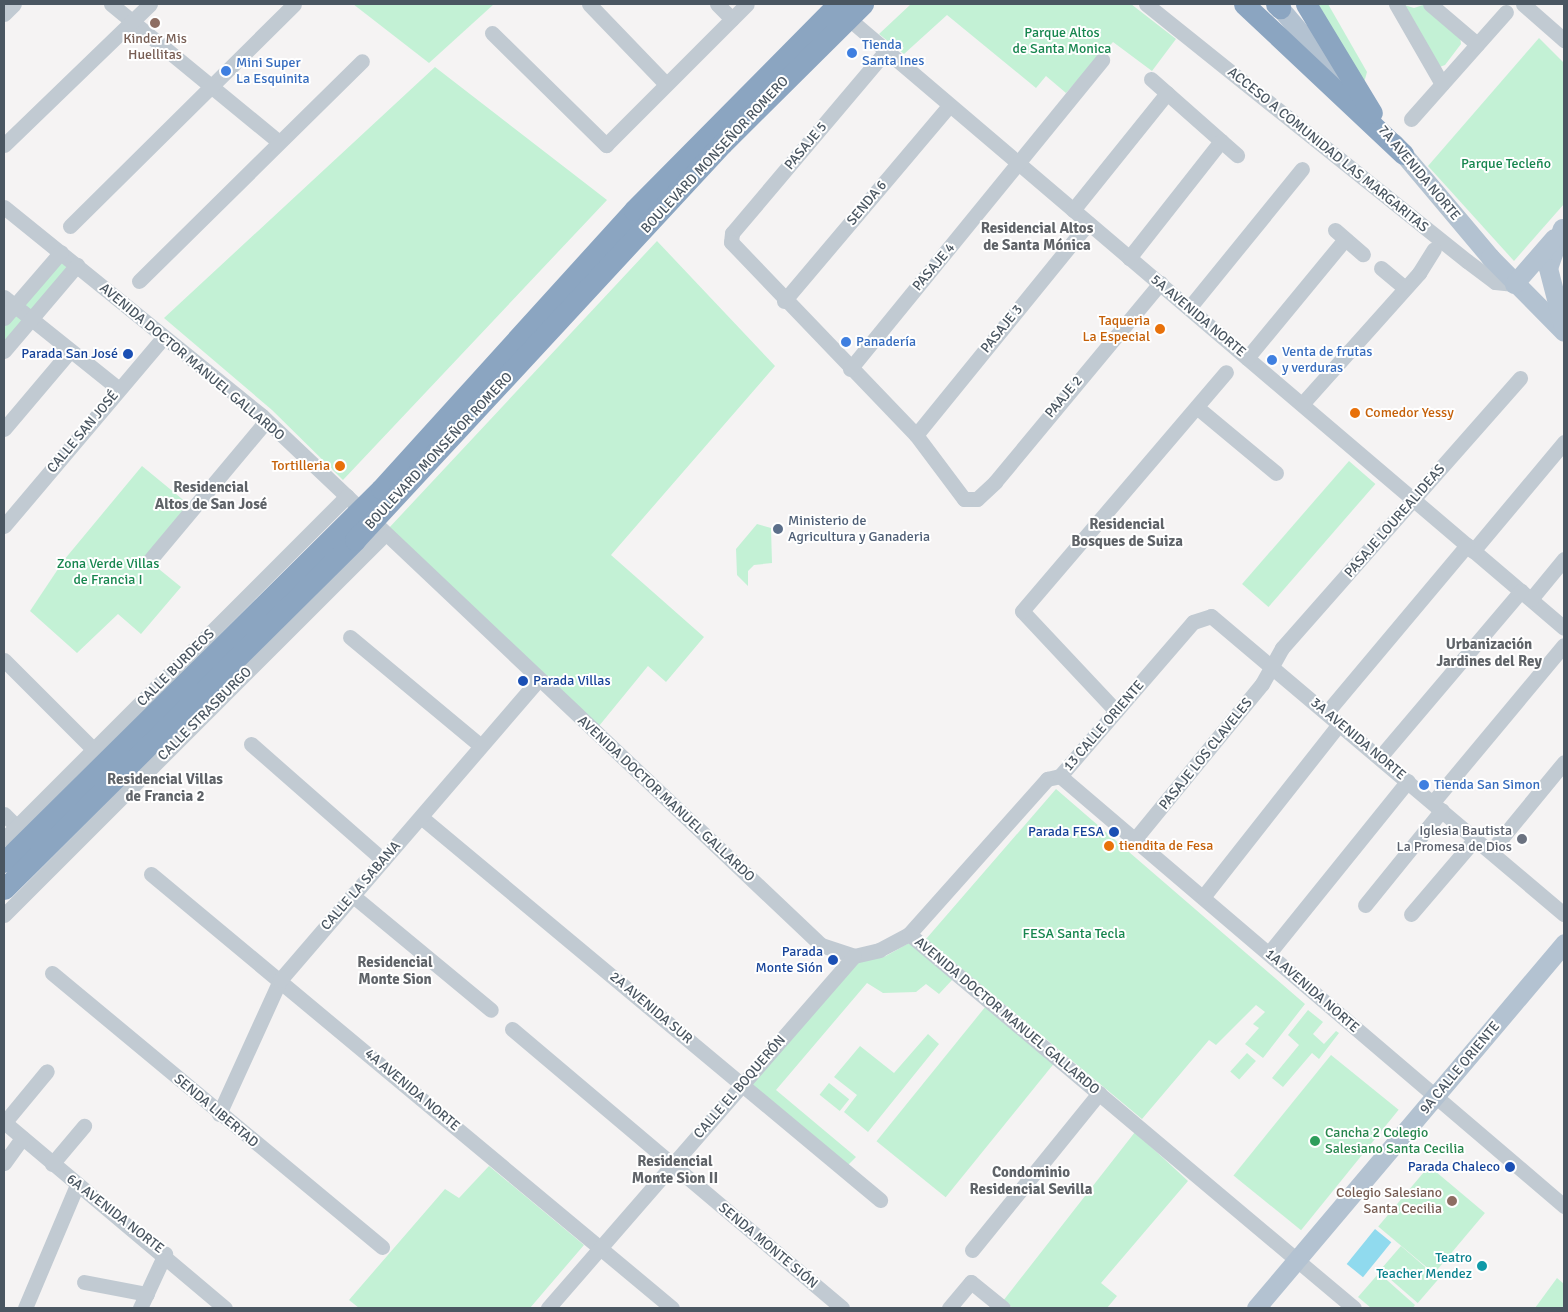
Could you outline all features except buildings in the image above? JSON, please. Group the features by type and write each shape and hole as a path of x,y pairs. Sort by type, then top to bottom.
{"highway":[{"name":"BOULEVARD MONSEÑOR ROMERO","path":"4,862 381,489 660,183 838,4"},
{"name":"BOULEVARD MONSEÑOR ROMERO","path":"4,889 355,540 722,144 863,4"},
{"path":"1244,4 1403,154"},
{"path":"1306,4 1378,124"}],"main road":[{"name":"7A AVENIDA NORTE","path":"1278,5 1514,284 1564,331"},
{"path":"1514,284 1563,227"},
{"path":"1563,227 1548,268 1564,331"},
{"name":"9A CALLE ORIENTE","path":"1256,1308 1564,943"}],"street":[{"path":"4,14 14,4"},
{"path":"111,4 212,84 279,142"},
{"path":"4,145 150,4"},
{"path":"70,226 294,4"},
{"path":"589,4 666,84"},
{"path":"717,4 732,19"},
{"path":"492,33 606,144 747,4"},
{"name":"5A AVENIDA NORTE","path":"831,4 885,52 1564,628"},
{"name":"ACCESO A COMUNIDAD LAS MARGARITAS","path":"1146,4 1480,271 1503,286 1514,284"},
{"path":"1396,4 1442,84"},
{"path":"1430,4 1477,44"},
{"path":"1523,4 1564,40"},
{"path":"1411,120 1506,12"},
{"name":"PASAJE 5","path":"784,301 731,242 732,233 885,52"},
{"name":"PASAJE 4","path":"850,369 1019,165 1102,60"},
{"path":"139,281 362,61"},
{"path":"1152,79 1237,155"},
{"path":"1073,210 1167,93"},
{"name":"SENDA 6","path":"784,301 949,106"},
{"path":"1129,258 1221,141"},
{"path":"1189,308 1302,168"},
{"name":"AVENIDA DOCTOR MANUEL GALLARDO","path":"4,207 266,421 538,680 821,945 854,956 879,950 909,934 1354,1308"},
{"name":"PASAJE 3","path":"916,435 1088,223"},
{"path":"1248,358 1340,234 1363,254"},
{"path":"1302,404 1404,287 1434,249"},
{"path":"4,318 9,302 61,252"},
{"path":"4,351 77,265"},
{"path":"1381,268 1404,287"},
{"name":"PAAJE 2","path":"916,435 964,499 977,499 995,482 1160,284"},
{"path":"784,301 916,435"},
{"path":"9,302 119,389"},
{"name":"CALLE SAN JOSÉ","path":"4,526 163,338"},
{"path":"4,429 70,351"},
{"path":"1116,711 1022,611 1199,409 1226,372"},
{"name":"PASAJE LOUREALIDEAS","path":"1272,665 1520,378"},
{"path":"1199,409 1276,474"},
{"path":"149,561 266,421"},
{"path":"1327,712 1564,442"},
{"name":"CALLE BURDEOS","path":"4,839 349,498"},
{"name":"CALLE STRASBURGO","path":"4,915 382,531"},
{"path":"1380,757 1526,595 1564,558"},
{"name":"3A AVENIDA NORTE","path":"1194,622 1211,616 1225,624 1564,914"},
{"name":"13 CALLE ORIENTE","path":"909,934 1047,780 1060,776 1194,622"},
{"path":"350,637 481,746"},
{"path":"1365,905 1438,806 1564,645"},
{"path":"4,660 94,750"},
{"name":"PASAJE LOS CLAVELES","path":"1135,839 1262,684 1272,665"},
{"name":"CALLE LA SABANA","path":"219,1114 280,980 538,680"},
{"path":"1202,897 1340,723"},
{"path":"252,744 383,860"},
{"path":"1491,851 1564,762"},
{"name":"1A AVENIDA NORTE","path":"1060,776 1564,1206"},
{"path":"1269,953 1408,781"},
{"path":"4,814 16,826"},
{"name":"2A AVENIDA SUR","path":"421,816 880,1200"},
{"path":"1411,914 1476,838"},
{"name":"4A AVENIDA NORTE","path":"151,874 672,1308"},
{"path":"352,895 491,1010"},
{"name":"CALLE EL BOQUERÓN","path":"548,1308 854,956"},
{"name":"SENDA LIBERTAD","path":"52,973 219,1114 382,1247"},
{"name":"SENDA MONTE SIÓN","path":"512,1029 842,1308"},
{"path":"4,1123 47,1071"},
{"path":"972,1250 1099,1093"},
{"name":"6A AVENIDA NORTE","path":"4,1123 77,1185 165,1254 225,1308"},
{"path":"52,1164 84,1126"},
{"path":"5,1157 22,1138"},
{"path":"25,1308 77,1185"},
{"path":"140,1308 165,1254"},
{"path":"84,1282 148,1294"},
{"path":"949,1308 971,1282 1003,1308"}],"green space":[{"path":"353,4 494,4 429,63"},
{"name":"Parque Altos de Santa Monica","path":"911,4 1131,4 1176,39 1152,71 1113,42 1066,93 1046,76 1036,88 947,15 904,54 879,34"},
{"path":"1312,4 1328,4 1367,72 1363,86"},
{"path":"1401,4 1414,8 1423,5 1460,36 1461,44 1445,65 1437,68"},
{"name":"Parque Tecleño","path":"1539,38 1564,63 1564,204 1514,261 1428,166"},
{"path":"435,67 607,200 343,480 272,410 164,318"},
{"path":"657,241 775,366 611,555 704,637 666,682 648,666 599,726 388,529"},
{"path":"56,258 72,271 4,351 4,319"},
{"path":"1349,461 1375,484 1268,607 1242,584"},
{"name":"Zona Verde Villas de Francia I","path":"142,466 193,508 149,561 181,587 141,634 118,614 77,653 30,611 64,560"},
{"path":"757,524 771,528 772,563 754,565 748,571 748,586 737,575 736,549"},
{"name":"FESA Santa Tecla","path":"1056,789 1305,1004 1263,1058 1245,1044 1259,1028 1253,1024 1265,1012 1256,1005 1216,1045 1209,1040 1142,1119 926,939"},
{"path":"911,942 953,979 939,994 926,984 916,992 883,993 867,983 776,1090 856,1157 846,1167 748,1084 855,962 884,957"},
{"path":"986,1006 1055,1062 946,1197 876,1141"},
{"path":"1308,1010 1323,1022 1313,1034 1324,1044 1336,1031 1339,1033 1319,1059 1312,1053 1283,1087 1272,1078 1299,1045 1288,1035"},
{"path":"928,1034 939,1044 868,1132 844,1112 857,1095 834,1077 860,1046 894,1073"},
{"path":"1247,1053 1256,1061 1239,1080 1230,1072"},
{"name":"Cancha 2 Colegio Salesiano Santa Cecilia","path":"1331,1055 1399,1110 1301,1230 1233,1175"},
{"path":"829,1083 849,1099 840,1111 820,1095"},
{"path":"1135,1132 1188,1181 1101,1283 1117,1296 1107,1308 1013,1308 1003,1301"},
{"path":"489,1166 584,1245 530,1308 359,1308 349,1300 445,1189 459,1198"},
{"path":"1429,1166 1485,1213 1434,1273 1378,1227"},
{"path":"1401,1246 1439,1279 1418,1303 1380,1270"},
{"path":"1379,1273 1415,1305 1413,1308 1371,1308 1358,1297"},
{"path":"1557,1278 1564,1284 1564,1308 1535,1308"}],"water":[{"path":"1375,1229 1391,1242 1363,1277 1347,1264"}],"place":[{"name":"Kinder Mis Huellitas","path":"155,23"},
{"name":"Tienda Santa Ines","path":"852,53"},
{"name":"Mini Super La Esquinita","path":"226,71"},
{"name":"Taqueria La Especial","path":"1160,329"},
{"name":"Panadería","path":"846,342"},
{"name":"Parada San José","path":"128,354"},
{"name":"Venta de frutas y verduras","path":"1272,360"},
{"name":"Comedor Yessy","path":"1355,413"},
{"name":"Tortilleria","path":"340,466"},
{"name":"Ministerio de Agricultura y Ganaderia","path":"778,529"},
{"name":"Parada Villas","path":"523,681"},
{"name":"Tienda San Simon","path":"1424,785"},
{"name":"Parada FESA","path":"1114,832"},
{"name":"Iglesia Bautista La Promesa de Dios","path":"1522,839"},
{"name":"tiendita de Fesa","path":"1109,846"},
{"name":"Parada Monte Sión","path":"833,960"},
{"name":"Cancha 2 Colegio Salesiano Santa Cecilia","path":"1315,1141"},
{"name":"Parada Chaleco","path":"1510,1167"},
{"name":"Colegio Salesiano Santa Cecilia","path":"1452,1201"},
{"name":"Teatro Teacher Mendez","path":"1482,1266"}],"district":[{"name":"Residencial Altos de Santa Mónica","path":"1037,236"},
{"name":"Residencial Altos de San José","path":"211,496"},
{"name":"Residencial Bosques de Suiza","path":"1127,532"},
{"name":"Urbanización Jardines del Rey","path":"1489,652"},
{"name":"Residencial Villas de Francia 2","path":"165,788"},
{"name":"Residencial Monte Sion","path":"395,970"},
{"name":"Residencial Monte Sion II","path":"675,1170"},
{"name":"Condominio Residencial Sevilla","path":"1031,1180"}]}
